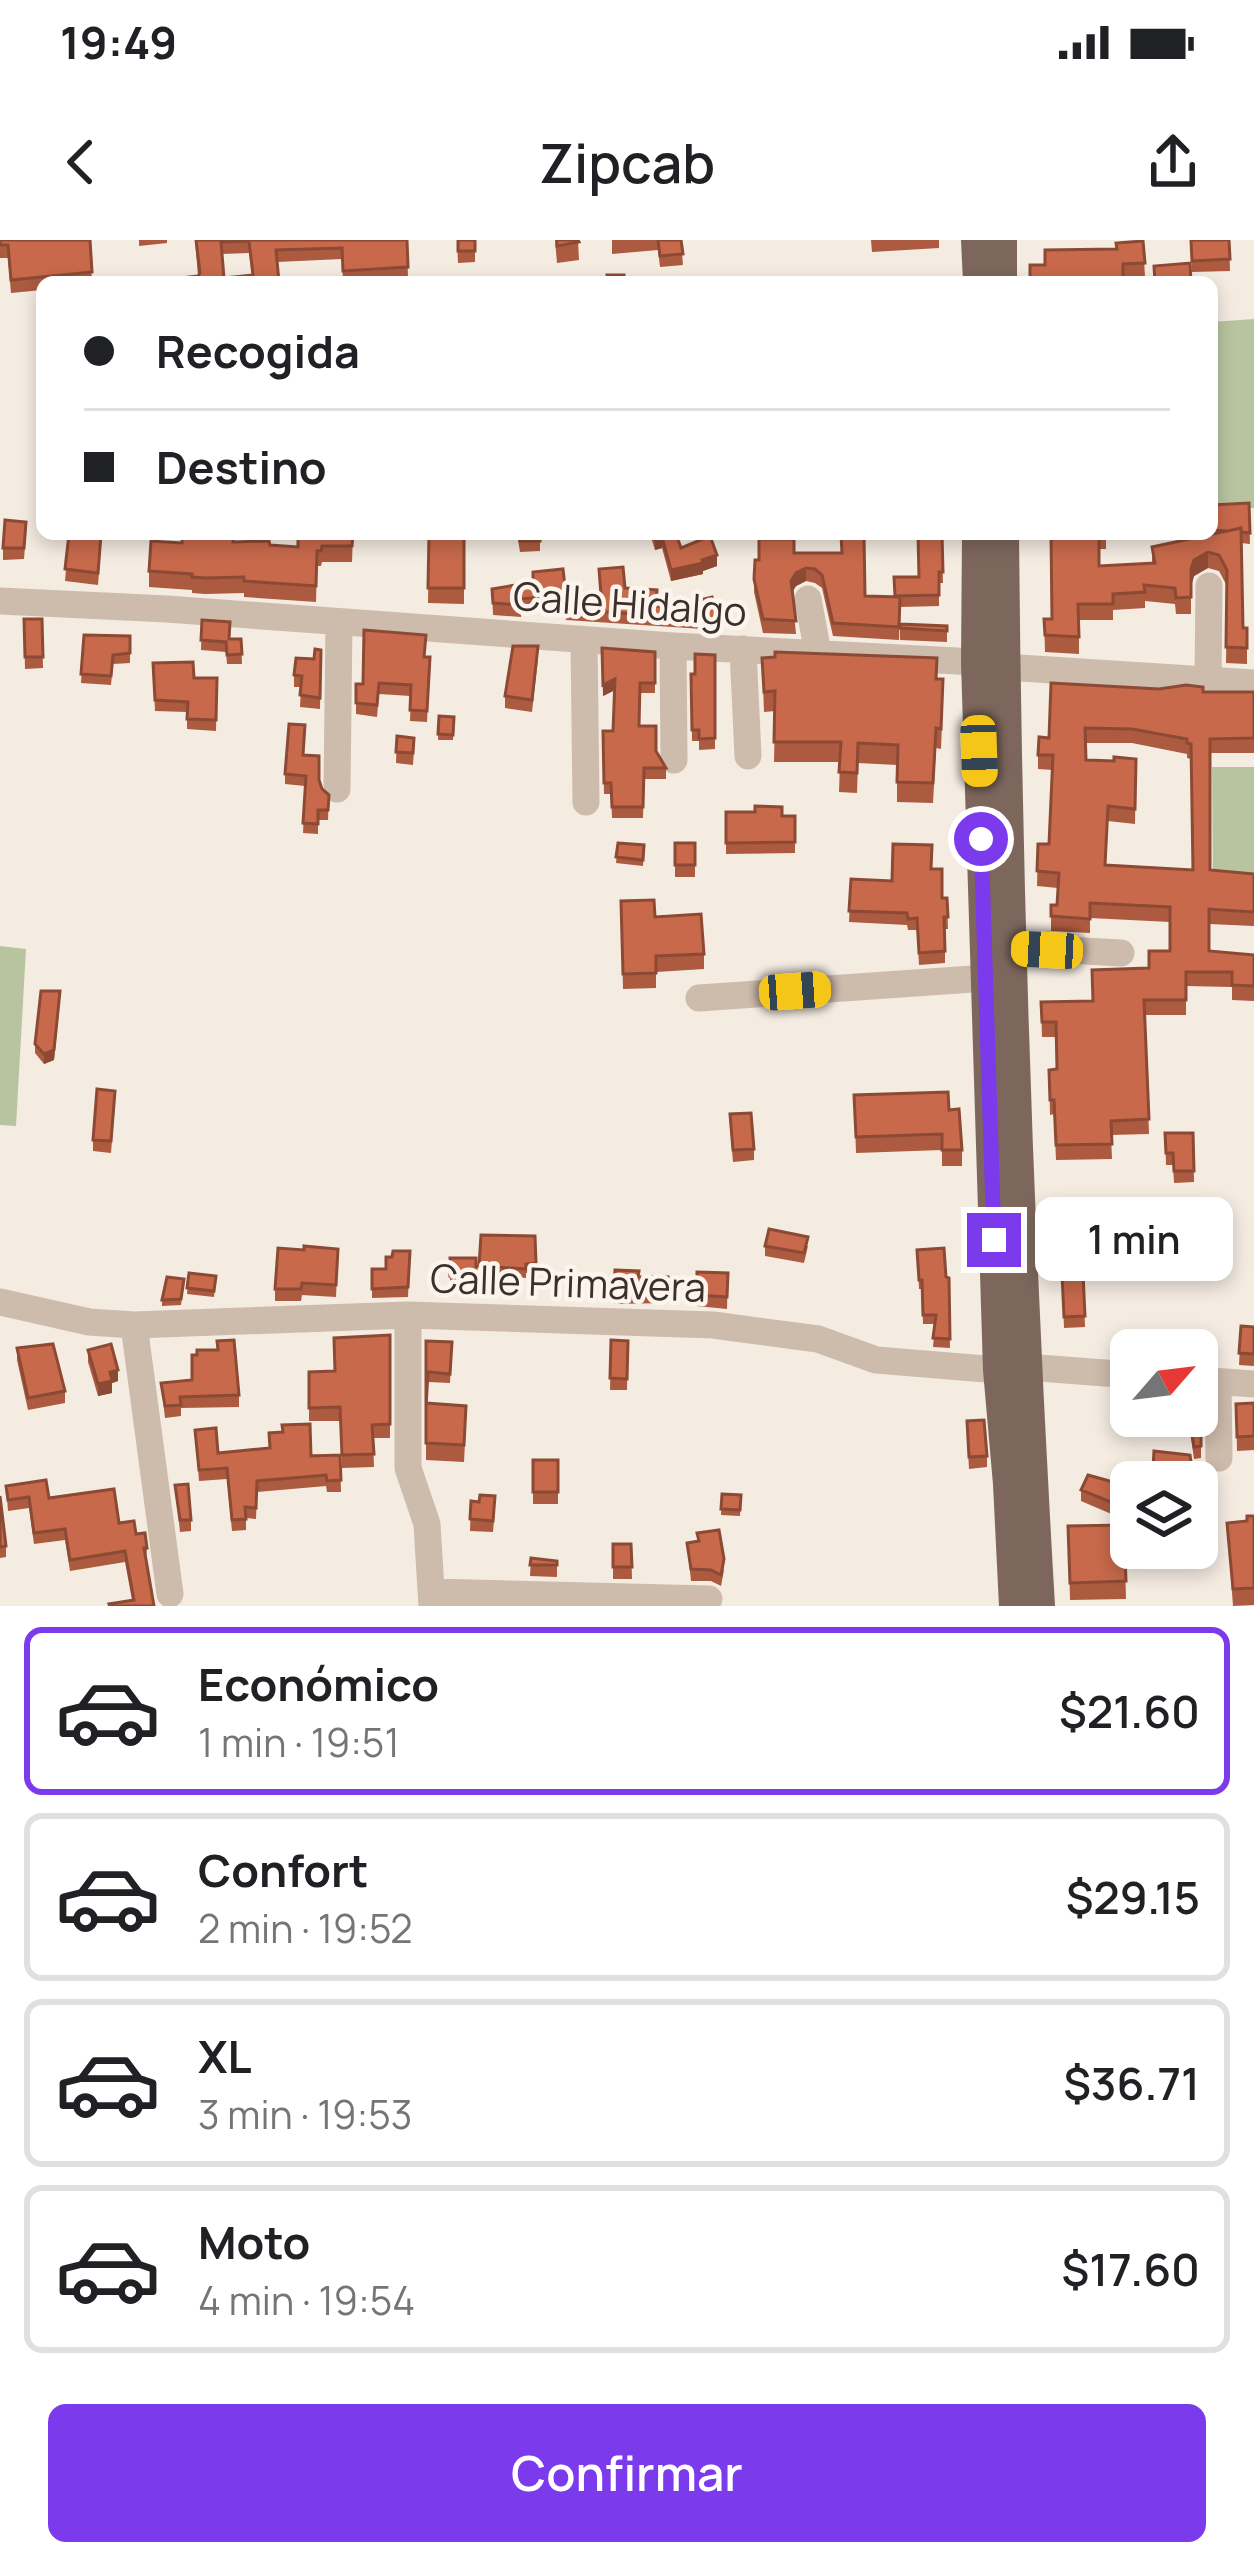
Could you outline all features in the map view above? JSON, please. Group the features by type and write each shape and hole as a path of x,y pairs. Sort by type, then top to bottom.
{"main road":[{"path":"976,240 978,276"},
{"path":"1002,240 1002,276"},
{"path":"978,540 991,664 996,885 987,978 1012,1369 1040,1606"},
{"path":"991,664 1003,540"},
{"path":"996,885 1010,947 1008,1484 1015,1606"}],"street":[{"path":"1208,680 1210,586"},
{"path":"808,599 818,653"},
{"name":"Calle Hidalgo","path":"0,601 167,608 1254,683"},
{"path":"337,789 339,622"},
{"path":"584,640 586,802"},
{"path":"674,646 674,760"},
{"path":"743,650 748,756"},
{"path":"1010,947 1121,953"},
{"path":"699,998 987,978"},
{"name":"Calle Primavera","path":"0,1301 89,1322 134,1325 408,1315 713,1325 818,1339 876,1360 1110,1374"},
{"path":"408,1315 408,1468 428,1524 433,1599 710,1599"},
{"path":"134,1325 170,1594"},
{"path":"1218,1382 1254,1384"},
{"path":"1216,1437 1219,1458"}],"green space":[{"path":"1254,319 1254,508 1218,510 1218,322"},
{"path":"1212,767 1254,767 1254,885 1213,885"},
{"path":"0,946 26,949 16,1126 0,1125"}],"building":[{"path":"0,240 90,240 92,272 11,280 8,245 0,245"},
{"path":"196,240 407,240 408,267 343,271 342,248 276,250 278,276 243,276 253,275 249,241 221,242 224,276 198,276"},
{"path":"458,240 475,240 475,251 458,251"},
{"path":"658,240 681,240 683,254 660,256"},
{"path":"1191,240 1229,240 1230,259 1192,261"},
{"path":"1143,241 1145,263 1123,264 1123,276 1030,276 1030,265 1045,265 1045,250 1117,249 1116,243"},
{"path":"1190,263 1191,276 1155,276 1154,266"},
{"path":"1249,503 1250,533 1241,528 1218,530 1218,505"},
{"path":"5,520 26,522 24,548 3,548"},
{"path":"1241,528 1247,648 1226,647 1227,570 1219,555 1208,552 1194,560 1191,597 1176,598 1175,588 1144,585 1145,592 1113,594 1113,604 1078,604 1079,637 1045,635 1044,619 1052,619 1051,540 1099,540 1099,566 1155,563 1152,547 1218,540 1218,533"},
{"path":"68,540 101,540 98,573 65,569"},
{"path":"298,540 352,540 352,546 322,546 317,551 316,586 149,571 151,541 269,541 270,545 298,547"},
{"path":"429,540 464,540 464,588 428,588"},
{"path":"663,540 678,540 681,548 711,540 717,555 671,570"},
{"path":"759,540 794,540 794,553 842,553 841,540 864,540 865,596 900,597 899,627 833,623 822,575 806,568 791,581 796,621 763,619 754,579"},
{"path":"918,540 942,540 939,595 895,596 894,577 919,577"},
{"path":"623,567 625,588 657,590 656,606 712,597 718,620 566,609 565,599 601,595 599,569"},
{"path":"563,569 566,595 520,599 521,605 493,603 492,589 533,582 533,572"},
{"path":"24,619 42,619 43,657 25,657"},
{"path":"202,620 230,622 229,639 241,639 242,654 227,655 226,642 201,640"},
{"path":"900,624 947,626 947,631 900,628"},
{"path":"364,630 426,635 424,657 430,657 427,711 410,710 411,685 379,683 377,705 356,703 356,684 363,684"},
{"path":"84,635 130,636 130,653 113,655 111,676 81,674"},
{"path":"513,646 538,646 532,700 505,696"},
{"path":"602,648 655,652 655,683 640,683 639,726 656,726 656,751 666,768 644,768 643,807 612,807 611,783 604,783 603,731 613,731 615,679 603,685"},
{"path":"315,649 321,650 320,698 300,695 302,676 294,675 296,658 314,659"},
{"path":"775,652 937,658 936,679 943,679 933,783 897,782 898,745 858,743 857,773 839,772 841,742 774,742 775,691 764,692 762,658 775,657"},
{"path":"695,654 715,655 715,738 699,739 699,730 692,730"},
{"path":"193,662 194,678 217,678 216,720 187,719 188,702 155,700 153,663"},
{"path":"1051,683 1159,689 1186,685 1203,687 1203,692 1254,692 1254,738 1210,739 1210,870 1254,874 1254,912 1209,909 1209,951 1254,955 1254,986 1232,985 1232,972 1186,972 1186,1000 1144,1000 1149,1119 1111,1121 1112,1144 1056,1145 1049,1070 1057,1069 1056,1022 1042,1022 1041,1002 1093,1001 1092,970 1149,968 1149,951 1170,951 1170,907 1090,903 1090,919 1051,916 1051,905 1057,905 1059,873 1037,871 1038,844 1049,844 1053,755 1038,755 1039,737 1049,738","holes":["1085,728 1132,729 1187,739 1191,744 1193,870 1105,865 1108,806 1135,809 1136,759 1086,760"]},
{"path":"439,716 454,717 453,735 438,734"},
{"path":"289,724 305,725 303,755 319,756 319,780 329,795 328,810 318,810 318,824 303,823 306,776 285,774"},
{"path":"397,736 414,738 413,753 396,752"},
{"path":"755,806 782,807 782,816 795,816 795,842 726,843 726,812 755,812"},
{"path":"618,843 644,845 643,860 616,857"},
{"path":"675,843 695,843 695,865 675,865"},
{"path":"893,844 932,845 931,869 942,869 942,898 947,898 945,951 919,953 917,918 908,919 907,913 849,911 851,879 892,881"},
{"path":"654,900 655,917 701,914 704,954 656,956 656,973 623,974 621,901"},
{"path":"41,991 60,991 54,1050 44,1054 35,1044"},
{"path":"97,1089 115,1091 111,1141 93,1140"},
{"path":"948,1092 949,1110 959,1109 962,1150 942,1150 942,1134 856,1137 854,1095"},
{"path":"751,1113 754,1149 733,1150 730,1114"},
{"path":"1165,1133 1193,1133 1194,1171 1174,1171 1173,1153 1166,1153"},
{"path":"769,1229 808,1237 804,1253 765,1246"},
{"path":"481,1235 535,1236 536,1263 526,1264 526,1269 479,1266"},
{"path":"304,1246 338,1249 336,1285 302,1283 301,1289 275,1289 278,1248 304,1250"},
{"path":"944,1248 950,1339 933,1338 936,1315 923,1315 917,1250"},
{"path":"393,1251 410,1251 408,1287 372,1289 372,1269 386,1269 386,1257 392,1257"},
{"path":"450,1258 476,1258 476,1276 450,1276"},
{"path":"615,1270 639,1271 638,1277 668,1277 668,1293 614,1294"},
{"path":"697,1272 728,1273 727,1297 697,1295"},
{"path":"189,1273 216,1276 214,1291 187,1288"},
{"path":"1083,1273 1085,1316 1064,1317 1062,1274"},
{"path":"167,1277 184,1279 181,1299 162,1300"},
{"path":"1241,1326 1254,1327 1254,1354 1239,1353"},
{"path":"390,1335 390,1424 372,1425 374,1454 342,1455 340,1407 309,1408 309,1372 335,1371 334,1338"},
{"path":"234,1340 239,1395 180,1397 181,1405 165,1406 161,1383 192,1380 192,1355 197,1350 218,1350 217,1341"},
{"path":"611,1340 628,1341 627,1379 610,1378"},
{"path":"426,1341 452,1342 450,1374 428,1372 426,1408"},
{"path":"53,1344 65,1391 28,1398 17,1348"},
{"path":"111,1344 118,1370 110,1372 112,1381 98,1384 88,1350"},
{"path":"426,1403 466,1406 464,1445 426,1443"},
{"path":"1254,1403 1254,1436 1237,1437 1236,1404"},
{"path":"984,1420 987,1456 969,1457 967,1421"},
{"path":"310,1424 311,1456 340,1455 341,1480 327,1481 326,1475 257,1481 256,1508 245,1507 246,1519 232,1520 227,1468 199,1470 195,1430 216,1428 218,1453 270,1448 269,1433 283,1432 282,1425"},
{"path":"1154,1451 1190,1455 1191,1461 1153,1461"},
{"path":"533,1460 558,1460 558,1492 533,1492"},
{"path":"1088,1475 1110,1481 1110,1502 1081,1490"},
{"path":"46,1480 49,1498 114,1489 119,1523 134,1521 136,1534 145,1533 154,1606 110,1606 134,1600 125,1551 70,1560 65,1529 34,1533 29,1497 8,1500 6,1486"},
{"path":"188,1484 191,1520 180,1520 175,1485"},
{"path":"722,1494 741,1495 740,1510 721,1509"},
{"path":"480,1495 495,1496 493,1521 470,1519 471,1501 479,1502"},
{"path":"0,1496 6,1546 0,1547"},
{"path":"1247,1516 1254,1516 1254,1588 1233,1589 1227,1523 1247,1521"},
{"path":"1110,1525 1110,1569 1126,1569 1126,1581 1070,1583 1068,1526"},
{"path":"719,1530 724,1559 721,1575 691,1569 687,1543 699,1541 697,1533"},
{"path":"613,1544 631,1544 632,1567 613,1567"},
{"path":"531,1558 557,1561 557,1565 530,1565"}],"route":[{"path":"981,839 994,1240"}]}
